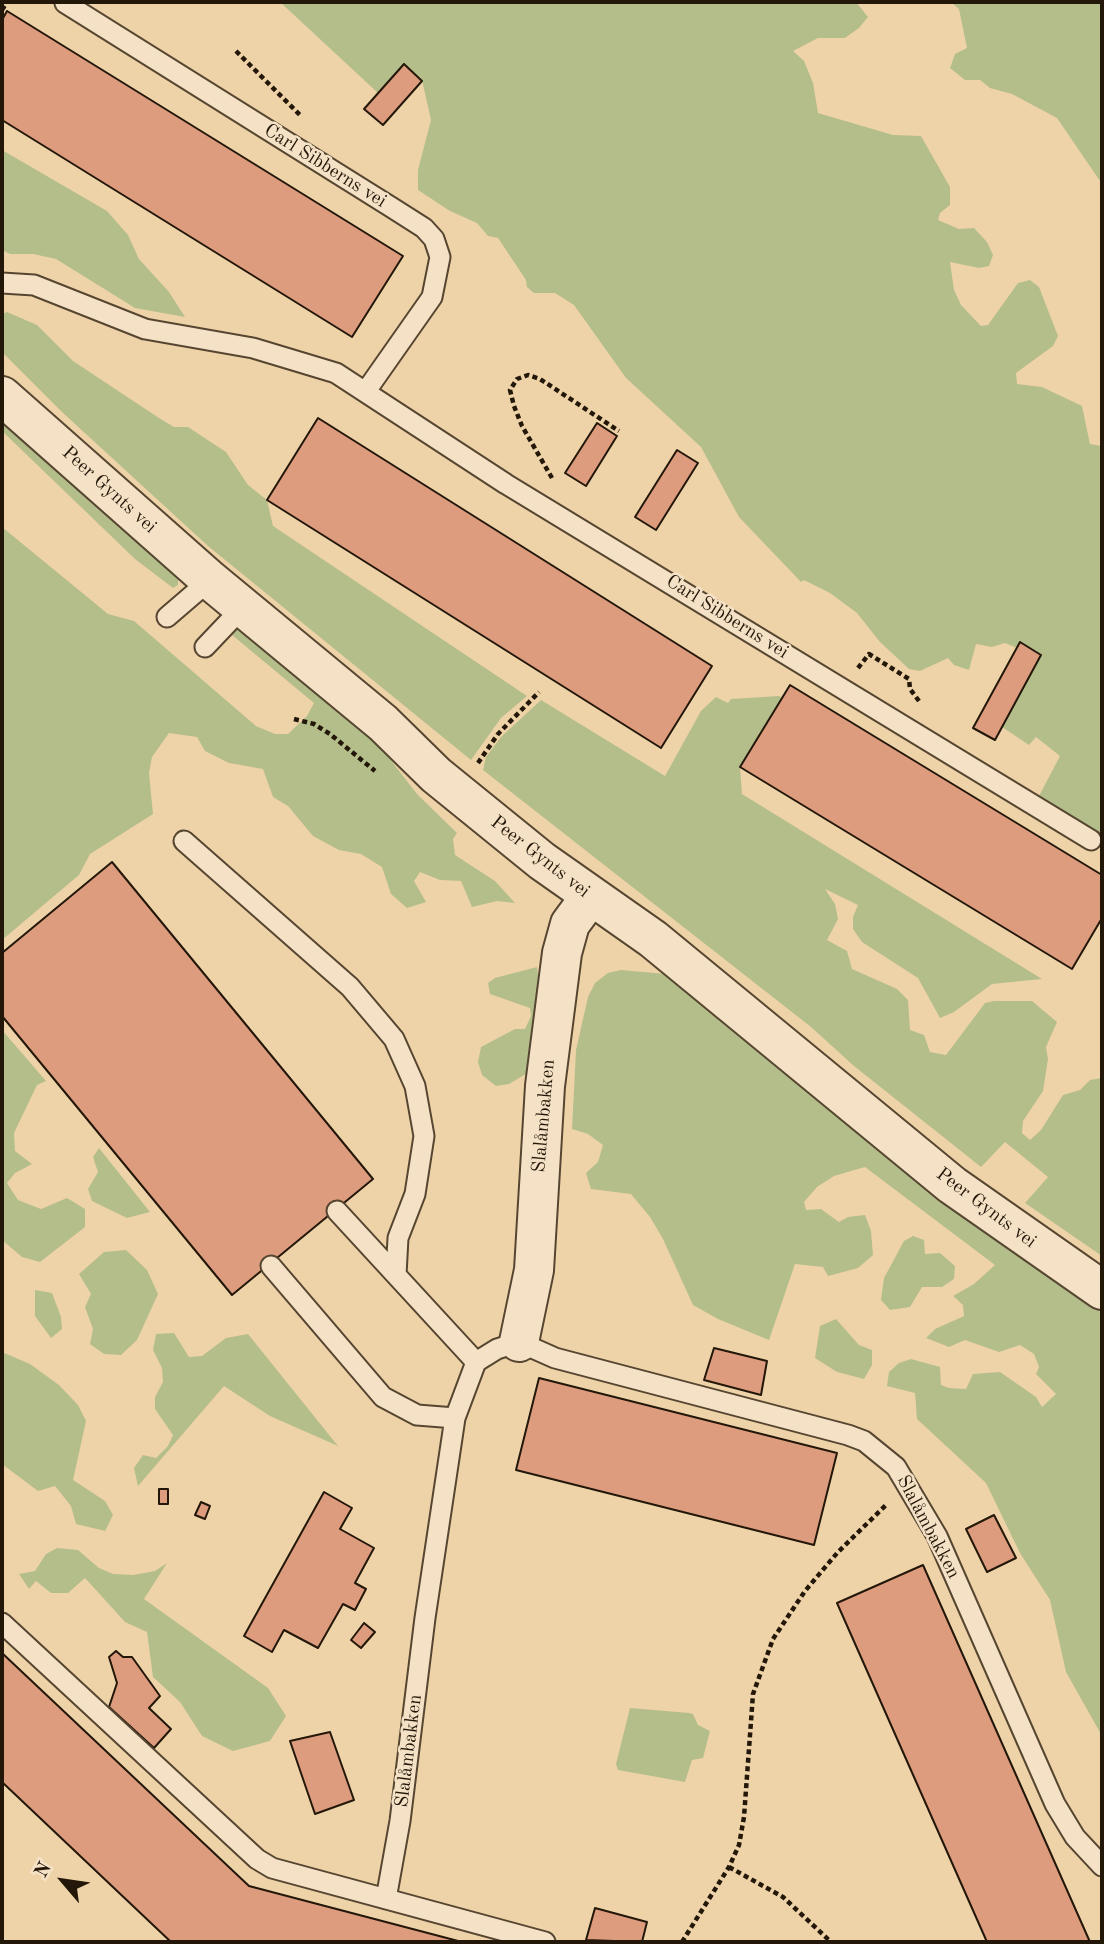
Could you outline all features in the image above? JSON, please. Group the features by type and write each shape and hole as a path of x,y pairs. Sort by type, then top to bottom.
{"street":[{"name":"Peer Gynts vei","path":"2,396 210,580 383,723 436,775 590,897 688,967 953,1185 1102,1290"},
{"name":"Slalåmbakken","path":"519,1342 534,1270 545,1086 562,953 570,924 590,897"}],"lane":[{"name":"Carl Sibberns vei","path":"65,4 424,228 434,239 440,257 432,297 366,391"},
{"name":"Carl Sibberns vei","path":"2,283 34,285 145,329 253,348 336,373 427,434 556,514 1091,841"},
{"path":"167,617 210,580"},
{"path":"205,647 243,607"},
{"path":"184,841 349,986 394,1039 415,1086 424,1136 415,1194 398,1238 396,1275"},
{"path":"337,1211 476,1362 497,1349 519,1342"},
{"path":"271,1266 383,1397 417,1415 455,1418"},
{"name":"Slalåmbakken","path":"519,1342 555,1358 849,1435 880,1453 909,1484 937,1536 1055,1804 1075,1837 1102,1867"},
{"name":"Slalåmbakken","path":"386,1899 400,1821 425,1618 455,1418 476,1362"},
{"path":"2,1623 257,1859 272,1868 545,1942"}],"path":[{"path":"2,10 6,2"},
{"path":"236,51 329,143 317,161"},
{"path":"556,514 566,498 522,426 510,390 517,379 528,375 540,379 619,431"},
{"path":"474,769 498,734 539,692"},
{"path":"682,1942 729,1867 739,1845 744,1817 753,1694 773,1639 791,1609 838,1552 909,1484"},
{"path":"729,1867 783,1897 831,1942"}],"green space":[{"path":"280,2 856,2 868,17 859,28 845,38 818,38 793,51 804,61 813,83 818,113 893,135 921,136 950,187 950,205 940,213 938,220 959,229 974,228 987,242 993,255 989,266 979,268 950,262 954,290 961,305 981,326 988,325 1018,283 1030,280 1039,287 1058,336 1053,346 1016,373 1017,384 1042,387 1082,406 1090,444 1102,446 1102,839 1039,796 1060,756 1036,737 1029,745 1002,727 1041,654 1020,643 1017,648 1005,643 992,647 976,644 969,670 954,665 948,658 920,671 909,669 880,642 857,613 830,593 804,580 801,582 739,517 701,447 626,378 574,305 555,293 534,293 527,287 526,280 498,238 488,236 477,223 450,211 418,190 418,170 431,120 422,80 404,65 378,93"},
{"path":"951,2 1102,2 1102,184 1057,118 1012,94 990,88 980,80 965,80 950,68 955,54 967,48 959,9"},
{"path":"2,150 107,211 128,235 139,259 169,292 185,317 135,308 56,259 33,254 10,254 2,250"},
{"path":"7,312 37,325 73,361 159,418 174,427 188,427 226,452 248,485 267,500 273,526 527,696 501,718 471,760 208,546 62,412 2,352 2,314"},
{"path":"2,421 178,577 178,585 173,588 135,559 2,431"},
{"path":"2,527 108,614 134,621 256,726 275,734 288,734 307,716 314,703 232,635 234,630 238,630 372,736 417,794 457,833 453,839 455,855 495,881 515,903 497,901 472,907 461,881 440,880 420,872 414,881 426,902 407,908 391,894 382,867 361,854 339,850 313,836 288,806 273,797 263,769 229,763 205,751 197,737 169,733 152,757 149,773 153,814 90,854 79,875 2,940"},
{"path":"716,697 728,703 731,699 782,698 740,767 742,794 1042,979 992,984 954,1012 940,1018 918,978 862,942 853,929 853,917 858,905 825,889 835,904 838,919 827,940 847,951 852,969 897,989 908,1000 910,1030 924,1035 930,1052 946,1055 985,1003 1032,1001 1057,1022 1046,1047 1048,1059 1043,1091 1023,1121 1022,1133 1030,1140 1041,1130 1063,1095 1080,1090 1090,1080 1102,1078 1102,1256 1025,1203 1048,1177 1005,1142 981,1167 854,1066 811,1027 483,770 486,757 501,737 541,700 665,776 701,711"},
{"path":"537,967 539,984 529,1072 509,1084 496,1086 482,1075 478,1062 481,1047 515,1029 525,1029 531,1016 530,1008 490,994 488,983 495,978"},
{"path":"621,970 666,974 981,1229 1102,1313 1102,1736 1066,1672 1050,1600 1020,1553 986,1483 917,1419 915,1393 887,1386 889,1372 899,1363 911,1359 940,1367 941,1385 949,1388 966,1389 973,1374 1000,1372 1036,1397 1042,1407 1056,1394 1036,1374 1039,1367 1034,1354 1020,1345 999,1352 965,1340 949,1347 926,1338 935,1329 964,1316 963,1305 953,1296 974,1284 995,1265 865,1167 834,1176 817,1187 804,1202 806,1210 821,1209 839,1222 848,1217 865,1215 871,1231 873,1255 858,1268 828,1276 823,1267 795,1264 769,1340 718,1319 693,1305 663,1239 650,1217 631,1194 591,1189 586,1173 598,1162 603,1145 588,1134 572,1129 576,1050 588,997 595,983 608,973"},
{"path":"2,1030 46,1081 37,1085 14,1133 15,1151 32,1164 15,1173 7,1183 18,1200 41,1209 67,1198 85,1209 85,1227 40,1262 22,1257 2,1240"},
{"path":"99,1148 150,1212 127,1218 92,1201 88,1189 98,1172 93,1157"},
{"path":"913,1236 924,1240 925,1254 940,1253 955,1266 954,1279 942,1287 922,1287 910,1307 890,1310 881,1300 884,1278 904,1241"},
{"path":"126,1250 147,1270 158,1294 137,1340 121,1355 104,1354 90,1344 93,1329 85,1307 91,1294 79,1274 104,1252"},
{"path":"35,1290 52,1293 61,1317 62,1329 51,1338 35,1316"},
{"path":"836,1319 859,1345 872,1350 872,1365 864,1379 837,1372 815,1358 820,1326"},
{"path":"174,1333 189,1357 202,1356 226,1338 248,1334 338,1446 270,1416 224,1386 138,1486 134,1468 143,1455 156,1458 168,1446 173,1435 155,1409 155,1397 163,1382 162,1368 153,1350 156,1334"},
{"path":"2,1352 30,1364 59,1385 78,1405 86,1421 73,1480 105,1501 113,1515 105,1531 76,1524 71,1506 55,1486 38,1491 2,1464"},
{"path":"57,1548 78,1550 99,1568 113,1574 133,1575 155,1571 167,1563 144,1599 268,1688 286,1716 270,1741 233,1751 202,1736 180,1702 153,1677 147,1632 125,1622 85,1578 68,1593 51,1593 36,1581 29,1589 19,1574 35,1571 46,1554"},
{"path":"630,1708 693,1714 698,1725 710,1731 703,1758 692,1760 685,1782 618,1770 616,1764"}],"building":[{"path":"7,11 403,256 352,337 2,120 2,20"},
{"path":"404,64 422,81 383,125 364,109"},
{"path":"318,418 712,666 661,748 267,500"},
{"path":"597,423 617,436 586,486 565,473"},
{"path":"677,450 698,463 656,530 635,517"},
{"path":"1020,642 1041,655 995,740 973,728"},
{"path":"790,685 1102,875 1102,918 1072,969 740,767"},
{"path":"112,862 373,1179 232,1295 2,1016 2,953"},
{"path":"714,1348 767,1361 761,1395 704,1380"},
{"path":"539,1378 837,1453 814,1545 516,1470"},
{"path":"159,1489 168,1489 168,1504 159,1504"},
{"path":"324,1492 352,1508 340,1529 374,1548 355,1583 366,1589 355,1610 343,1604 318,1648 284,1630 272,1652 244,1636"},
{"path":"201,1502 210,1506 205,1519 195,1515"},
{"path":"994,1515 1016,1558 987,1572 966,1529"},
{"path":"923,1565 1090,1942 987,1942 837,1603"},
{"path":"364,1623 375,1632 361,1648 351,1640"},
{"path":"116,1651 123,1657 132,1657 160,1696 149,1708 171,1729 154,1748 109,1707 117,1683 109,1657"},
{"path":"2,1653 249,1886 462,1942 171,1942 2,1782"},
{"path":"330,1732 354,1800 315,1814 290,1741"},
{"path":"595,1908 647,1922 642,1942 586,1940"}]}
